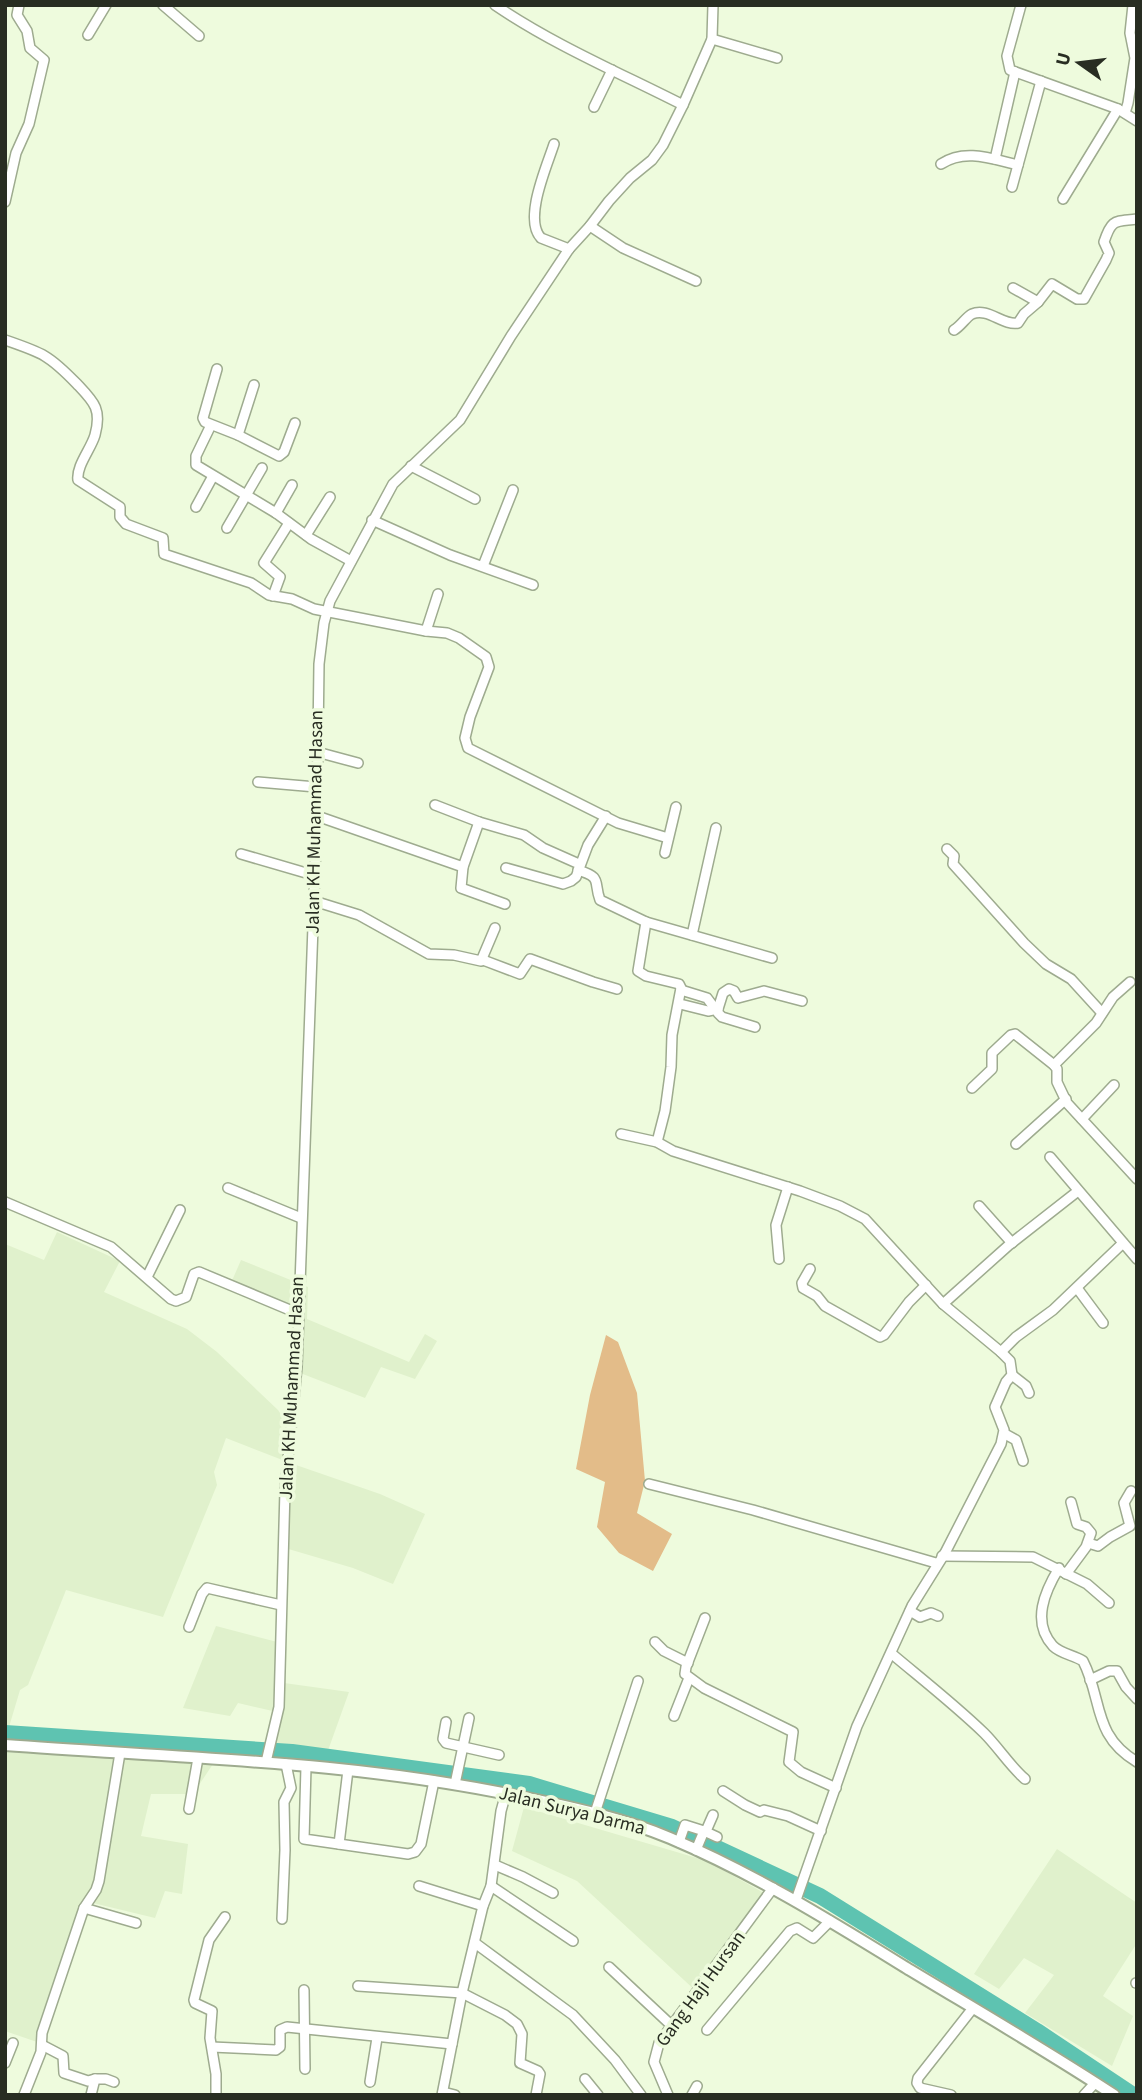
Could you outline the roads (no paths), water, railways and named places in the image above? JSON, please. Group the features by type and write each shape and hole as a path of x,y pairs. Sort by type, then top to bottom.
{"main road":[{"name":"Jalan Surya Darma","path":"5,1745 198,1758 266,1759 306,1767 434,1781 456,1780 596,1811 697,1847 774,1888 798,1896 830,1921 1114,2095"}],"street":[{"path":"5,202 16,153 29,124 44,60 30,48 27,31 17,15 19,5"},
{"path":"88,35 106,5"},
{"path":"163,5 199,36"},
{"path":"495,5 515,19 683,106"},
{"name":"Jalan KH Muhammad Hasan","path":"266,1759 279,1707 285,1490 297,1367 317,816 319,664 327,610 393,484 460,420 511,336 569,249 630,178 652,160 663,145 712,39 713,5"},
{"path":"1021,5 1006,60 1008,68 1121,111 1137,121"},
{"path":"1063,199 1121,111 1134,83 1135,58 1130,33 1133,5"},
{"path":"712,39 777,58"},
{"path":"594,107 612,70"},
{"path":"995,159 1015,72"},
{"path":"1012,187 1041,81"},
{"path":"554,144 537,200 535,227 541,239 569,249"},
{"path":"941,164 949,159 972,155 1018,165"},
{"path":"954,330 971,314 981,313 1016,324 1052,284 1077,299 1084,299 1107,260 1109,253 1104,242 1112,225 1118,220 1137,219"},
{"path":"590,226 623,248 696,281"},
{"path":"1013,288 1038,302"},
{"path":"5,340 34,349 51,359 94,401 97,407 96,430 77,475 80,483 120,507 120,517 126,523 163,538 163,552 166,555 240,579 273,596 292,599 314,608 452,634 482,653 488,660 489,667 465,737 468,748 629,827 668,838"},
{"path":"217,369 203,418 211,425 238,435 279,456 284,452 295,423"},
{"path":"238,435 254,385"},
{"path":"211,425 195,462 200,469 351,561"},
{"path":"411,466 475,499"},
{"path":"227,528 262,468"},
{"path":"196,507 214,476"},
{"path":"276,513 292,485"},
{"path":"483,566 513,490"},
{"path":"306,535 330,497"},
{"path":"372,520 450,555 533,585"},
{"path":"273,596 280,578 264,563 289,523"},
{"path":"426,631 438,594"},
{"path":"317,752 358,763"},
{"path":"258,782 316,787"},
{"path":"435,805 518,833 594,877 600,900 646,922 772,958"},
{"path":"666,853 676,807"},
{"path":"317,816 463,867"},
{"path":"506,868 563,884 571,881 606,816"},
{"path":"480,822 463,867 461,888 505,904"},
{"path":"692,935 716,828"},
{"path":"947,849 955,858 953,864 1015,933 1046,964 1071,979 1102,1013"},
{"path":"241,854 313,875"},
{"path":"314,901 359,915 429,954 483,960 520,974 530,959 617,989"},
{"path":"646,922 638,971 646,976 679,984 681,990 672,1035 665,1111 657,1142"},
{"path":"483,960 495,928"},
{"path":"1055,1065 1097,1023 1113,997 1130,982"},
{"path":"717,1009 723,993 729,989 734,990 738,998 764,991 802,1001"},
{"path":"681,990 707,998 722,1017 755,1027"},
{"path":"680,1004 701,1009 717,1009"},
{"path":"972,1088 992,1069 992,1053 1013,1034 1055,1065 1056,1080 1066,1099 1136,1176"},
{"path":"1082,1119 1114,1084"},
{"path":"1016,1144 1066,1099"},
{"path":"621,1134 657,1142 673,1151 788,1187 840,1206 865,1219 943,1304 1001,1352 1010,1362 1012,1375 1030,1392"},
{"path":"1050,1157 1137,1259"},
{"path":"779,1259 776,1225 788,1187"},
{"path":"228,1188 301,1218"},
{"path":"943,1304 1012,1242 1078,1191"},
{"path":"5,1202 111,1247 176,1301 186,1297 194,1274 199,1272 297,1313"},
{"path":"979,1206 1012,1242"},
{"path":"147,1277 180,1210"},
{"path":"1001,1352 1077,1288 1123,1243"},
{"path":"810,1269 802,1283 805,1290 817,1296 825,1306 880,1337 926,1285"},
{"path":"1077,1288 1103,1323"},
{"path":"1012,1375 995,1407 1005,1434 1016,1440 1023,1461"},
{"path":"798,1896 857,1726 910,1611 993,1462 1005,1434"},
{"path":"649,1484 939,1560 1033,1557 1087,1584 1109,1603"},
{"path":"1088,1543 1098,1546 1110,1536 1130,1526 1124,1503 1131,1491"},
{"path":"1070,1502 1077,1524 1090,1529 1088,1543 1062,1571 1041,1603 1044,1629 1054,1647 1083,1661 1102,1725 1121,1752 1137,1762"},
{"path":"189,1627 207,1588 281,1605"},
{"path":"910,1611 920,1616 938,1616"},
{"path":"705,1618 685,1674 704,1688 793,1732 789,1762 802,1772 836,1788"},
{"path":"655,1642 664,1651 688,1663"},
{"path":"892,1654 984,1733 1009,1765 1025,1779"},
{"path":"1090,1680 1109,1671 1117,1671 1137,1699"},
{"path":"674,1716 689,1678"},
{"path":"596,1811 638,1681"},
{"path":"456,1780 470,1718"},
{"path":"446,1721 444,1742 499,1755"},
{"path":"24,2095 84,1908 99,1881 120,1753"},
{"path":"189,1809 198,1758"},
{"path":"282,1919 284,1802 291,1788 286,1764"},
{"path":"306,1767 302,1837 307,1841 408,1854 415,1852 421,1844 434,1781"},
{"path":"339,1844 348,1770"},
{"path":"723,1791 753,1810 789,1816 821,1831"},
{"path":"454,2095 442,2093 462,1993 483,1906 491,1886 506,1793"},
{"path":"697,1847 713,1815"},
{"path":"679,1840 688,1825 717,1837"},
{"path":"495,1865 553,1893"},
{"path":"419,1886 483,1906"},
{"path":"491,1886 573,1941"},
{"name":"Gang Haji Hursan","path":"668,2095 654,2062 659,2043 774,1888"},
{"path":"84,1908 136,1923"},
{"path":"216,2095 212,2011 194,2000 209,1940 225,1917"},
{"path":"706,2030 790,1931 797,1928 813,1938 830,1921"},
{"path":"475,1943 572,2015 615,2060 641,2095"},
{"path":"609,1967 671,2025"},
{"path":"358,1986 462,1993 505,2015 520,2029 522,2040 519,2061 522,2065 538,2071 540,2078 536,2095"},
{"path":"304,1990 305,2069"},
{"path":"951,2095 920,2088 918,2078 974,2008"},
{"path":"212,2047 276,2050 280,2047 280,2030 284,2027 452,2044"},
{"path":"370,2082 377,2038"},
{"path":"5,2063 13,2043"},
{"path":"42,2045 63,2056 64,2073 88,2081 106,2079 114,2082"},
{"path":"585,2079 598,2095"},
{"path":"91,2095 95,2080"},
{"path":"1084,2095 1095,2083"}],"waterway":[{"path":"5,1733 292,1752 529,1784 672,1827 820,1896 1037,2031 1133,2095"}]}
